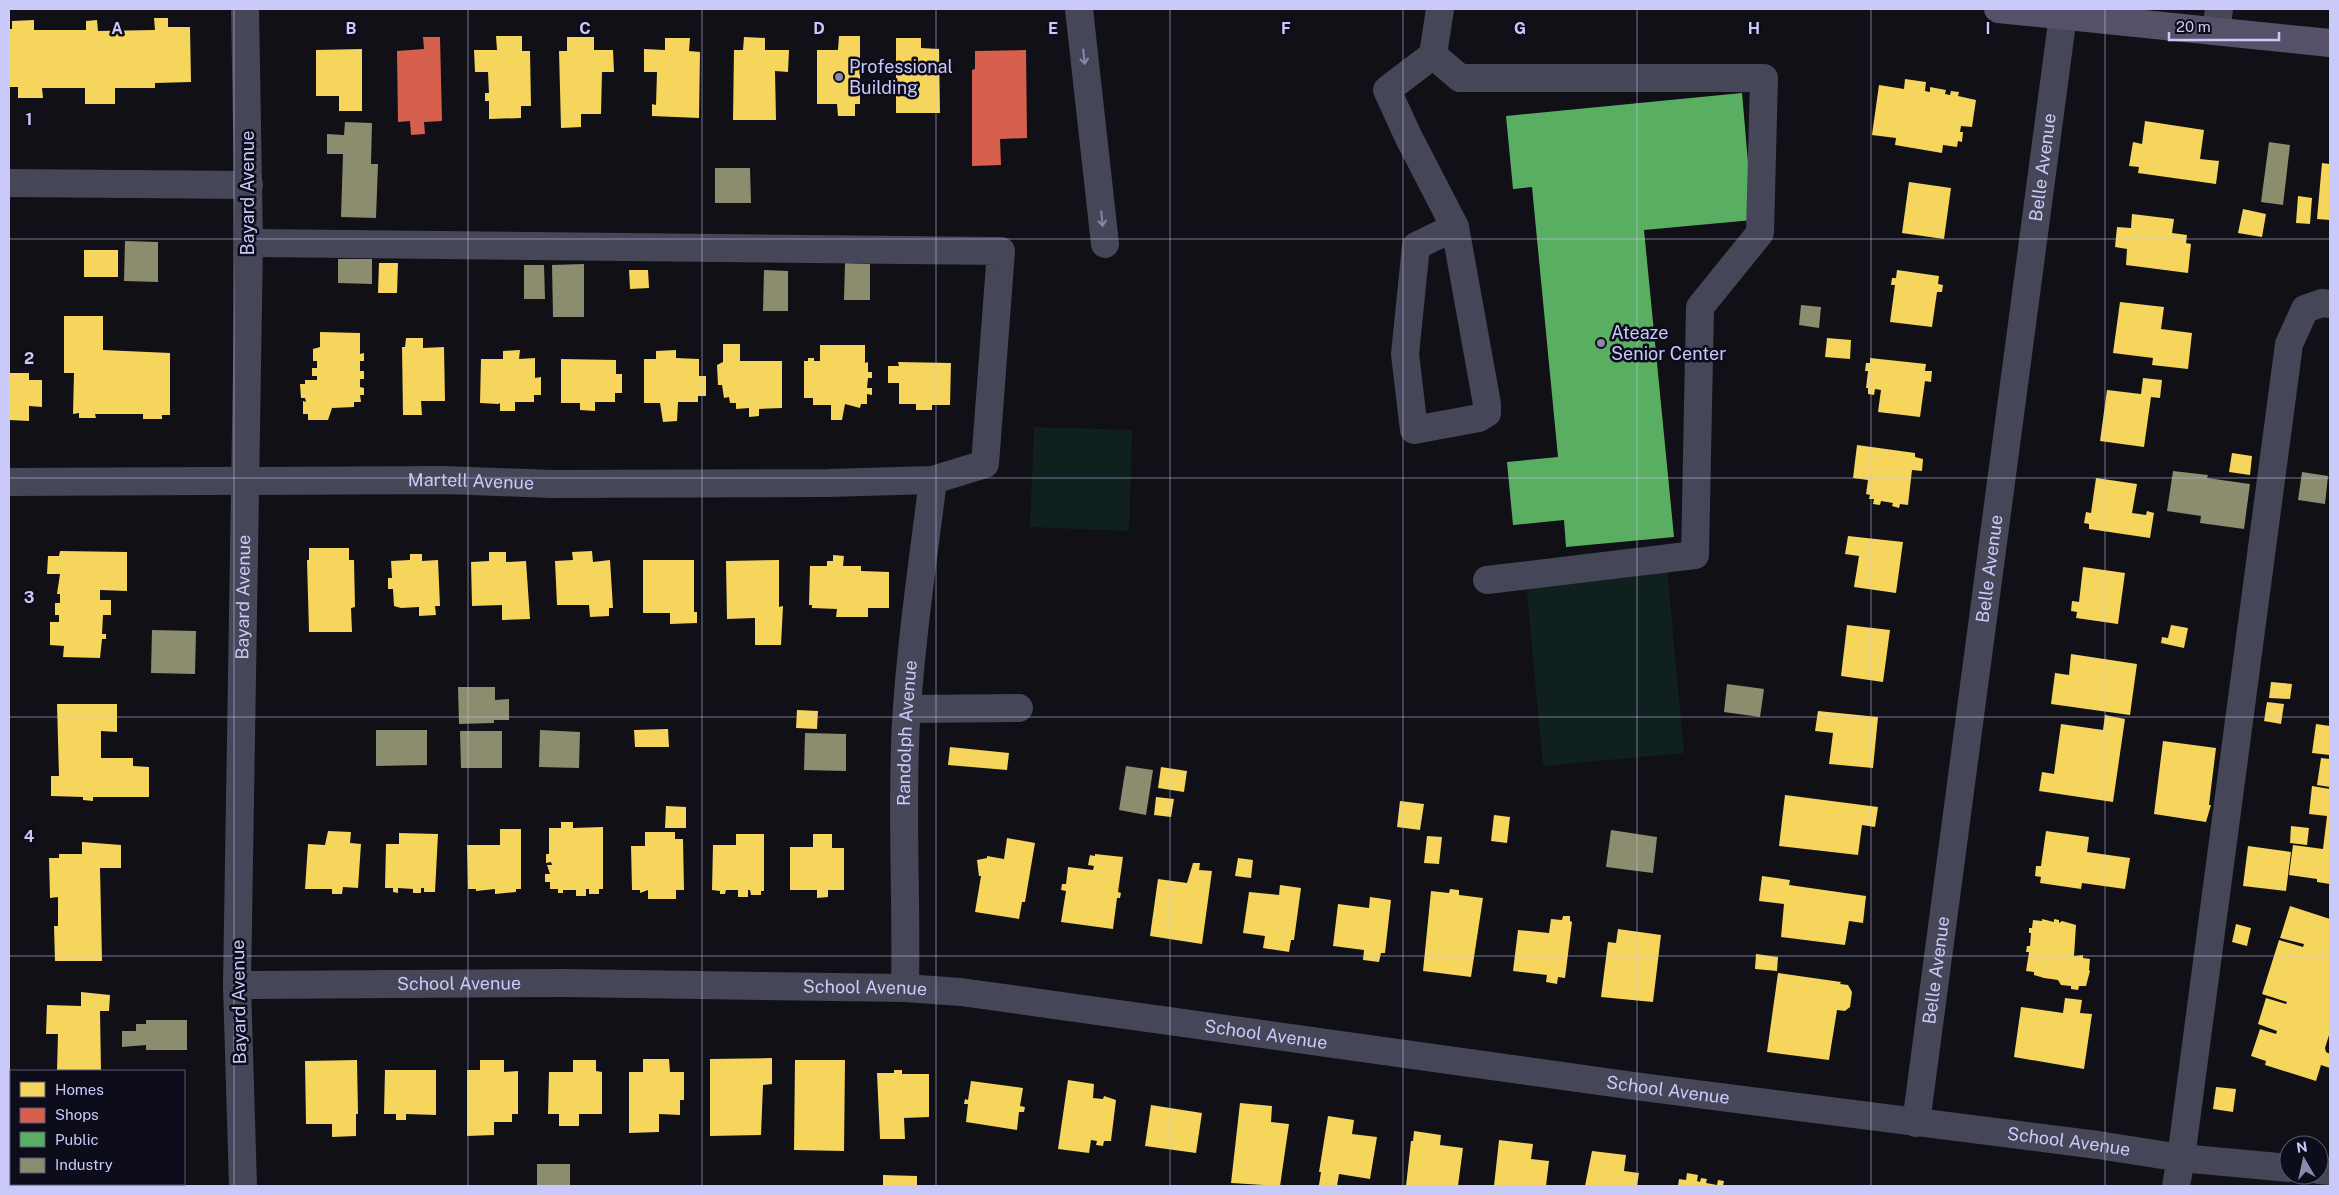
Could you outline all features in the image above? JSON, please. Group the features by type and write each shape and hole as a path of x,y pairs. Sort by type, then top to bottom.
{"main road":[{"path":"1998,9 2063,15 2218,20 2330,42"}],"street":[{"name":"Bayard Avenue","path":"243,1186 237,985 249,184 245,9"},
{"path":"1078,9 1105,244"},
{"path":"1440,9 1433,55 1386,90 1455,227 1488,404 1486,413 1480,418 1414,430 1405,354 1416,246 1455,227"},
{"name":"Belle Avenue","path":"1916,1122 2063,15"},
{"path":"1433,55 1460,78 1764,78 1760,234 1700,307 1695,555 1487,580"},
{"path":"9,183 249,184"},
{"name":"Martell Avenue","path":"9,482 446,480 552,484 680,485 933,480 985,464 1001,250 248,243"},
{"path":"2176,1186 2289,344 2305,309 2322,303 2330,304"},
{"name":"Randolph Avenue","path":"905,988 904,785 907,709 910,663 933,480"},
{"path":"907,709 1019,708"},
{"name":"School Avenue","path":"237,985 566,983 905,988 961,992 1652,1088 2098,1145 2181,1158 2279,1167"}],"shaded area":[{"path":"1034,427 1132,430 1129,531 1030,527"},
{"path":"1667,569 1684,753 1543,766 1526,582"}],"building: Homes":[{"path":"154,18 168,18 168,27 190,27 191,82 155,83 155,88 115,88 115,104 85,104 85,88 42,88 43,98 18,98 18,87 9,87 9,29 12,29 12,21 34,20 34,30 86,30 86,21 97,20 98,31 155,30"},
{"path":"496,36 522,36 522,51 530,51 531,106 521,106 521,118 489,119 489,101 485,101 485,93 489,93 488,72 475,72 474,50 497,50"},
{"name":"Professional Building","path":"839,36 860,36 860,104 855,104 855,116 838,116 837,104 817,104 817,50 838,50"},
{"path":"567,37 594,37 594,50 613,50 614,72 602,72 601,114 581,114 581,127 561,128 559,51 567,51"},
{"path":"744,37 765,38 765,50 789,50 788,72 775,71 776,120 733,120 734,50 743,50"},
{"path":"665,38 690,38 689,51 700,52 699,118 652,116 652,104 656,105 657,72 644,72 644,49 665,50"},
{"path":"896,38 921,38 921,48 939,49 940,113 896,113"},
{"path":"362,49 362,111 339,111 339,96 316,96 316,50"},
{"path":"1905,79 1926,82 1925,91 1930,92 1930,87 1946,90 1945,94 1950,95 1951,91 1959,92 1958,96 1976,100 1972,127 1961,126 1960,132 1963,132 1962,142 1958,141 1957,147 1943,145 1942,153 1895,145 1896,138 1872,135 1879,85 1904,89"},
{"path":"2145,121 2204,130 2200,159 2219,161 2216,184 2138,173 2139,167 2129,166 2133,142 2142,144"},
{"path":"2322,163 2330,164 2330,220 2317,219"},
{"path":"1909,182 1951,188 1944,239 1902,233"},
{"path":"2298,196 2312,198 2310,224 2296,223"},
{"path":"2243,209 2266,214 2262,237 2238,233"},
{"path":"2132,214 2174,219 2172,233 2187,235 2186,243 2191,244 2188,273 2126,265 2127,249 2115,247 2117,227 2131,228"},
{"path":"84,250 118,250 118,277 84,277"},
{"path":"379,263 398,263 397,293 378,293"},
{"path":"629,270 648,270 649,288 630,289"},
{"path":"1897,270 1939,276 1938,284 1943,285 1942,292 1937,292 1932,327 1890,322 1895,285 1891,285 1892,278 1896,278"},
{"path":"2120,302 2164,307 2161,329 2192,333 2188,369 2152,365 2153,358 2113,353"},
{"path":"64,316 103,316 103,350 170,353 170,415 162,415 162,419 143,419 143,414 95,414 96,418 79,418 79,413 73,414 74,373 64,373"},
{"path":"320,332 360,333 360,354 364,353 364,361 360,361 360,371 364,371 364,379 360,379 360,387 364,388 364,395 360,395 361,402 354,402 354,407 332,408 328,420 308,420 308,414 303,414 303,401 306,402 305,398 301,398 300,384 305,384 305,380 317,380 317,376 312,376 312,368 317,368 317,361 313,361 313,349 320,347"},
{"path":"406,338 423,338 423,348 444,347 445,401 421,401 422,415 403,415 402,347 405,347"},
{"path":"1827,338 1851,340 1850,359 1825,357"},
{"path":"723,344 740,344 740,361 782,361 782,408 759,409 759,416 749,417 749,408 736,409 736,403 730,403 729,397 724,398 722,385 718,385 717,365 723,362"},
{"path":"820,345 865,345 865,363 868,362 868,372 872,372 872,378 868,378 867,388 872,388 872,395 867,394 867,404 861,404 860,408 845,404 842,420 831,420 831,405 813,405 813,398 804,398 804,361 808,361 808,358 814,358 814,361 820,361"},
{"path":"520,350 519,359 535,358 535,378 541,377 541,395 534,395 534,402 515,402 515,411 500,411 500,403 480,403 481,359 503,359 503,351"},
{"path":"676,350 676,358 699,359 699,376 706,376 706,396 698,396 698,402 678,402 677,421 663,422 660,403 644,403 644,359 656,359 656,351"},
{"path":"1870,358 1926,364 1925,371 1932,371 1931,382 1925,381 1920,417 1878,412 1881,390 1875,389 1874,395 1868,394 1868,388 1866,388 1868,371 1865,371 1866,363 1870,363"},
{"path":"561,359 616,360 616,374 622,374 622,393 615,393 615,402 595,402 595,411 580,410 580,403 561,403"},
{"path":"898,362 951,363 950,405 932,405 932,410 916,410 916,404 899,404 899,383 888,383 888,366 899,366"},
{"path":"9,373 29,373 29,380 42,380 42,407 29,406 29,421 9,420"},
{"path":"2143,378 2162,380 2160,398 2151,397 2144,447 2100,441 2107,390 2141,394"},
{"path":"1857,445 1915,453 1915,457 1923,459 1922,471 1912,470 1908,505 1900,504 1899,508 1892,506 1893,503 1881,501 1880,505 1873,504 1874,499 1869,499 1870,495 1866,494 1868,480 1853,478"},
{"path":"2232,453 2252,456 2250,475 2229,472"},
{"path":"2096,478 2137,484 2132,513 2146,515 2147,511 2154,513 2150,538 2089,529 2089,524 2084,523 2086,512 2091,513"},
{"path":"1848,536 1903,542 1896,593 1854,587 1859,556 1845,554"},
{"path":"309,548 349,548 349,560 354,560 355,607 351,608 352,632 309,632 307,560 309,560"},
{"path":"60,551 127,552 127,591 100,590 100,600 111,600 111,615 103,615 102,634 106,634 106,639 102,639 100,658 63,657 64,646 50,645 50,622 59,622 59,615 55,615 55,603 60,603 60,594 57,594 60,574 47,574 48,556 59,556"},
{"path":"592,551 593,562 610,560 613,608 609,608 609,616 590,617 589,605 557,605 555,561 573,560 572,552"},
{"path":"489,552 506,552 506,562 526,561 530,619 502,620 502,605 472,606 471,562 489,561"},
{"path":"410,554 422,554 422,561 438,560 440,606 435,606 436,615 419,616 419,607 401,608 394,606 393,589 388,589 388,578 392,578 391,561 410,560"},
{"path":"833,555 844,556 843,566 861,566 861,571 889,572 889,608 868,608 868,617 836,617 837,609 812,608 812,605 809,605 810,566 827,566 827,561 833,561"},
{"path":"643,560 694,560 694,612 697,612 697,623 670,624 670,613 643,613"},
{"path":"779,560 779,607 783,606 781,645 755,645 755,618 727,619 726,561"},
{"path":"2083,567 2125,573 2118,624 2076,618 2077,612 2071,611 2072,601 2079,602"},
{"path":"1847,625 1890,630 1883,682 1841,676"},
{"path":"2171,625 2188,628 2184,648 2161,643 2162,637 2168,638"},
{"path":"2071,654 2137,664 2130,715 2051,704 2055,673 2069,675"},
{"path":"2271,682 2292,684 2290,699 2269,698"},
{"path":"2267,702 2284,704 2281,724 2264,721"},
{"path":"57,704 117,704 117,732 101,731 101,758 133,758 133,766 149,767 149,797 93,797 93,801 83,800 83,797 51,796 51,776 59,776"},
{"path":"797,710 818,711 817,729 796,728"},
{"path":"1818,711 1878,717 1873,768 1829,764 1833,733 1815,731"},
{"path":"2105,715 2125,719 2113,802 2039,791 2042,772 2054,774 2061,724 2103,730"},
{"path":"2316,724 2330,726 2330,755 2312,753"},
{"path":"668,729 669,747 635,747 634,730"},
{"path":"2163,741 2216,748 2209,805 2211,805 2206,822 2154,814"},
{"path":"950,747 1009,753 1007,770 948,765"},
{"path":"2321,758 2330,759 2330,787 2317,785"},
{"path":"1161,767 1187,771 1184,792 1158,788"},
{"path":"2312,786 2330,789 2330,884 2317,882 2317,879 2289,875 2293,845 2323,849 2327,816 2309,814"},
{"path":"1785,795 1878,807 1875,827 1862,825 1858,855 1779,846"},
{"path":"1156,797 1174,799 1171,817 1154,815"},
{"path":"1400,801 1424,804 1420,830 1397,827"},
{"path":"666,806 686,807 686,828 665,828"},
{"path":"1494,815 1510,817 1507,843 1491,841"},
{"path":"561,822 573,822 573,828 603,827 603,889 599,889 599,894 589,894 589,889 586,889 586,896 576,896 576,890 563,890 563,893 558,893 558,889 550,889 550,882 545,882 545,874 550,874 547,865 552,865 551,862 546,863 546,854 549,854 549,828 561,828"},
{"path":"2291,826 2309,828 2307,845 2290,843"},
{"path":"500,829 521,829 521,889 516,889 516,892 495,894 495,889 476,891 476,889 468,889 467,845 500,845"},
{"path":"328,831 351,832 350,843 361,844 358,888 343,887 342,894 332,894 332,889 305,889 308,844 325,845"},
{"path":"2046,831 2089,837 2087,852 2130,858 2125,889 2082,883 2081,889 2040,883 2041,877 2035,876 2036,866 2041,866"},
{"path":"645,832 675,832 675,839 683,839 684,890 676,890 676,899 648,899 648,890 640,893 640,890 632,890 631,846 645,846"},
{"path":"399,833 438,834 435,892 424,892 424,888 421,888 421,893 413,893 413,889 398,888 398,893 393,892 393,888 385,888 386,844 399,844"},
{"path":"736,834 764,834 764,891 761,891 761,895 751,895 750,890 748,890 748,897 738,897 738,890 726,890 725,894 720,894 720,891 712,890 713,845 736,845"},
{"path":"813,834 832,834 832,848 844,848 844,890 828,890 828,897 817,898 817,890 790,890 790,847 813,847"},
{"path":"1427,836 1442,837 1439,864 1424,863"},
{"path":"1007,838 1035,843 1025,902 1022,902 1019,919 975,912 981,876 979,876 977,860 987,858 987,856 1004,859"},
{"path":"82,842 121,845 121,868 100,868 102,961 55,961 54,926 58,926 58,897 50,898 49,858 59,858 59,854 82,854"},
{"path":"2248,846 2291,852 2286,891 2243,886"},
{"path":"1095,854 1123,857 1118,892 1121,893 1120,898 1117,898 1113,929 1061,922 1066,891 1061,890 1062,884 1066,884 1068,867 1093,870 1094,866 1088,865 1090,855 1095,856"},
{"path":"1238,858 1253,860 1251,878 1235,876"},
{"path":"1193,863 1200,863 1199,870 1212,871 1202,944 1150,936 1158,879 1187,883"},
{"path":"1762,876 1790,880 1789,885 1866,896 1863,923 1849,921 1845,945 1781,937 1784,904 1759,901"},
{"path":"1280,885 1301,888 1294,940 1291,940 1289,952 1263,948 1265,936 1243,933 1249,892 1279,895"},
{"path":"1450,889 1459,890 1459,895 1483,898 1471,977 1423,971 1431,891 1449,893"},
{"path":"1370,897 1391,900 1385,953 1381,953 1379,962 1363,960 1364,950 1333,946 1338,904 1369,908"},
{"path":"2290,906 2330,919 2330,1032 2325,1048 2326,1052 2330,1054 2330,1068 2321,1065 2316,1081 2265,1065 2266,1061 2251,1056 2260,1029 2276,1034 2277,1031 2258,1024 2266,998 2286,1004 2287,1002 2262,994 2279,940 2303,947 2304,944 2280,938"},
{"path":"1563,916 1570,916 1570,921 1572,922 1565,978 1558,977 1557,984 1546,982 1547,975 1513,971 1518,930 1549,933 1551,919 1562,920"},
{"path":"2042,919 2054,922 2054,919 2059,920 2059,923 2062,921 2076,925 2074,956 2083,955 2083,958 2090,959 2090,971 2086,986 2079,986 2078,990 2071,989 2071,986 2061,985 2058,980 2044,978 2034,975 2034,972 2026,971 2029,952 2026,952 2027,946 2030,946 2031,933 2029,933 2029,928 2032,928 2033,920 2042,921"},
{"path":"2236,924 2251,928 2247,946 2232,942"},
{"path":"1618,929 1661,935 1653,1002 1601,997 1608,942 1616,943"},
{"path":"1756,954 1778,957 1777,971 1755,969"},
{"path":"1778,973 1841,982 1840,984 1848,985 1852,992 1850,1007 1845,1011 1837,1010 1829,1060 1767,1052"},
{"path":"81,992 110,995 109,1011 100,1011 101,1070 57,1070 58,1034 46,1034 47,1005 81,1006"},
{"path":"2065,998 2082,1000 2080,1013 2092,1014 2084,1069 2014,1057 2021,1007 2063,1013"},
{"path":"772,1058 772,1084 763,1085 761,1135 710,1136 710,1059"},
{"path":"643,1059 669,1059 670,1072 684,1072 684,1100 680,1100 680,1115 659,1114 659,1132 629,1133 629,1072 643,1072"},
{"path":"357,1060 358,1114 356,1114 356,1136 332,1137 332,1124 306,1124 305,1061"},
{"path":"480,1060 504,1060 504,1072 518,1071 518,1114 512,1114 512,1122 494,1122 494,1135 467,1136 467,1070 480,1070"},
{"path":"573,1060 596,1060 596,1071 602,1072 602,1114 579,1114 579,1126 559,1126 559,1114 548,1114 549,1072 573,1072"},
{"path":"795,1060 845,1060 844,1151 794,1150"},
{"path":"385,1070 436,1070 436,1115 406,1114 406,1120 396,1120 396,1114 384,1114"},
{"path":"894,1070 902,1070 902,1074 929,1074 929,1117 904,1118 905,1139 880,1139 877,1073 894,1073"},
{"path":"1068,1080 1094,1084 1093,1098 1103,1099 1104,1096 1116,1100 1111,1141 1104,1141 1103,1146 1096,1145 1097,1141 1091,1140 1089,1153 1058,1149"},
{"path":"971,1081 1023,1088 1020,1106 1025,1107 1024,1112 1019,1112 1017,1130 966,1122 968,1104 964,1104 965,1099 968,1100"},
{"path":"2216,1087 2236,1089 2233,1112 2213,1109"},
{"path":"1240,1103 1272,1106 1271,1122 1289,1124 1280,1186 1231,1183"},
{"path":"1151,1105 1202,1113 1196,1153 1145,1146"},
{"path":"1328,1116 1354,1120 1352,1134 1377,1137 1370,1179 1339,1174 1337,1186 1319,1185 1321,1172 1319,1172"},
{"path":"1414,1131 1441,1135 1440,1145 1463,1148 1458,1186 1406,1186 1411,1141 1413,1141"},
{"path":"1499,1140 1533,1144 1531,1159 1549,1161 1546,1186 1494,1186"},
{"path":"1592,1151 1626,1155 1624,1171 1639,1173 1637,1186 1585,1186"},
{"path":"1687,1173 1698,1175 1697,1181 1700,1182 1701,1178 1707,1179 1706,1183 1717,1185 1718,1180 1724,1181 1723,1186 1678,1186 1679,1179 1686,1180"},
{"path":"883,1175 917,1176 917,1186 883,1186"},
{"path":"74,1185 116,1185 116,1186"}],"building: Shops":[{"path":"423,37 440,37 442,121 424,122 425,134 411,135 410,121 398,122 397,51 424,49"},
{"path":"1026,50 1027,138 1000,139 1001,165 972,166 972,70 975,69 975,51"}],"building: Public":[{"name":"Ateaze Senior Center","path":"1742,93 1753,220 1644,230 1674,537 1566,547 1564,520 1513,525 1507,462 1558,457 1532,187 1513,189 1506,116"}],"building: Industry":[{"path":"345,122 372,123 371,164 378,164 376,218 341,217 343,154 327,154 327,134 344,135"},
{"path":"2269,142 2290,145 2283,205 2261,202"},
{"path":"715,168 750,168 751,203 715,203"},
{"path":"125,241 158,242 158,282 124,281"},
{"path":"338,259 372,259 372,284 338,283"},
{"path":"845,263 870,264 870,300 844,300"},
{"path":"584,264 584,317 553,317 552,265"},
{"path":"524,265 544,265 545,299 524,299"},
{"path":"764,270 788,271 788,311 763,311"},
{"path":"1801,305 1821,307 1819,328 1799,325"},
{"path":"2173,471 2208,475 2207,478 2250,484 2244,529 2200,523 2201,516 2167,511"},
{"path":"2302,472 2328,476 2325,504 2298,500"},
{"path":"152,630 196,631 195,674 151,673"},
{"path":"1727,684 1764,689 1760,717 1724,712"},
{"path":"458,687 495,687 495,700 509,699 509,720 494,720 494,723 459,724"},
{"path":"376,730 427,730 427,765 376,766"},
{"path":"540,730 580,732 579,768 539,767"},
{"path":"460,731 502,731 502,768 461,768"},
{"path":"805,733 846,734 846,771 804,770"},
{"path":"1126,766 1153,770 1146,815 1119,810"},
{"path":"1611,830 1657,837 1653,873 1606,867"},
{"path":"146,1020 187,1020 187,1050 146,1050 146,1045 122,1047 122,1031 136,1031 136,1024 146,1024"},
{"path":"537,1164 570,1164 570,1186 537,1186"}],"place":[{"name":"Professional Building","path":"839,77"},
{"name":"Ateaze Senior Center","path":"1601,343"}]}
